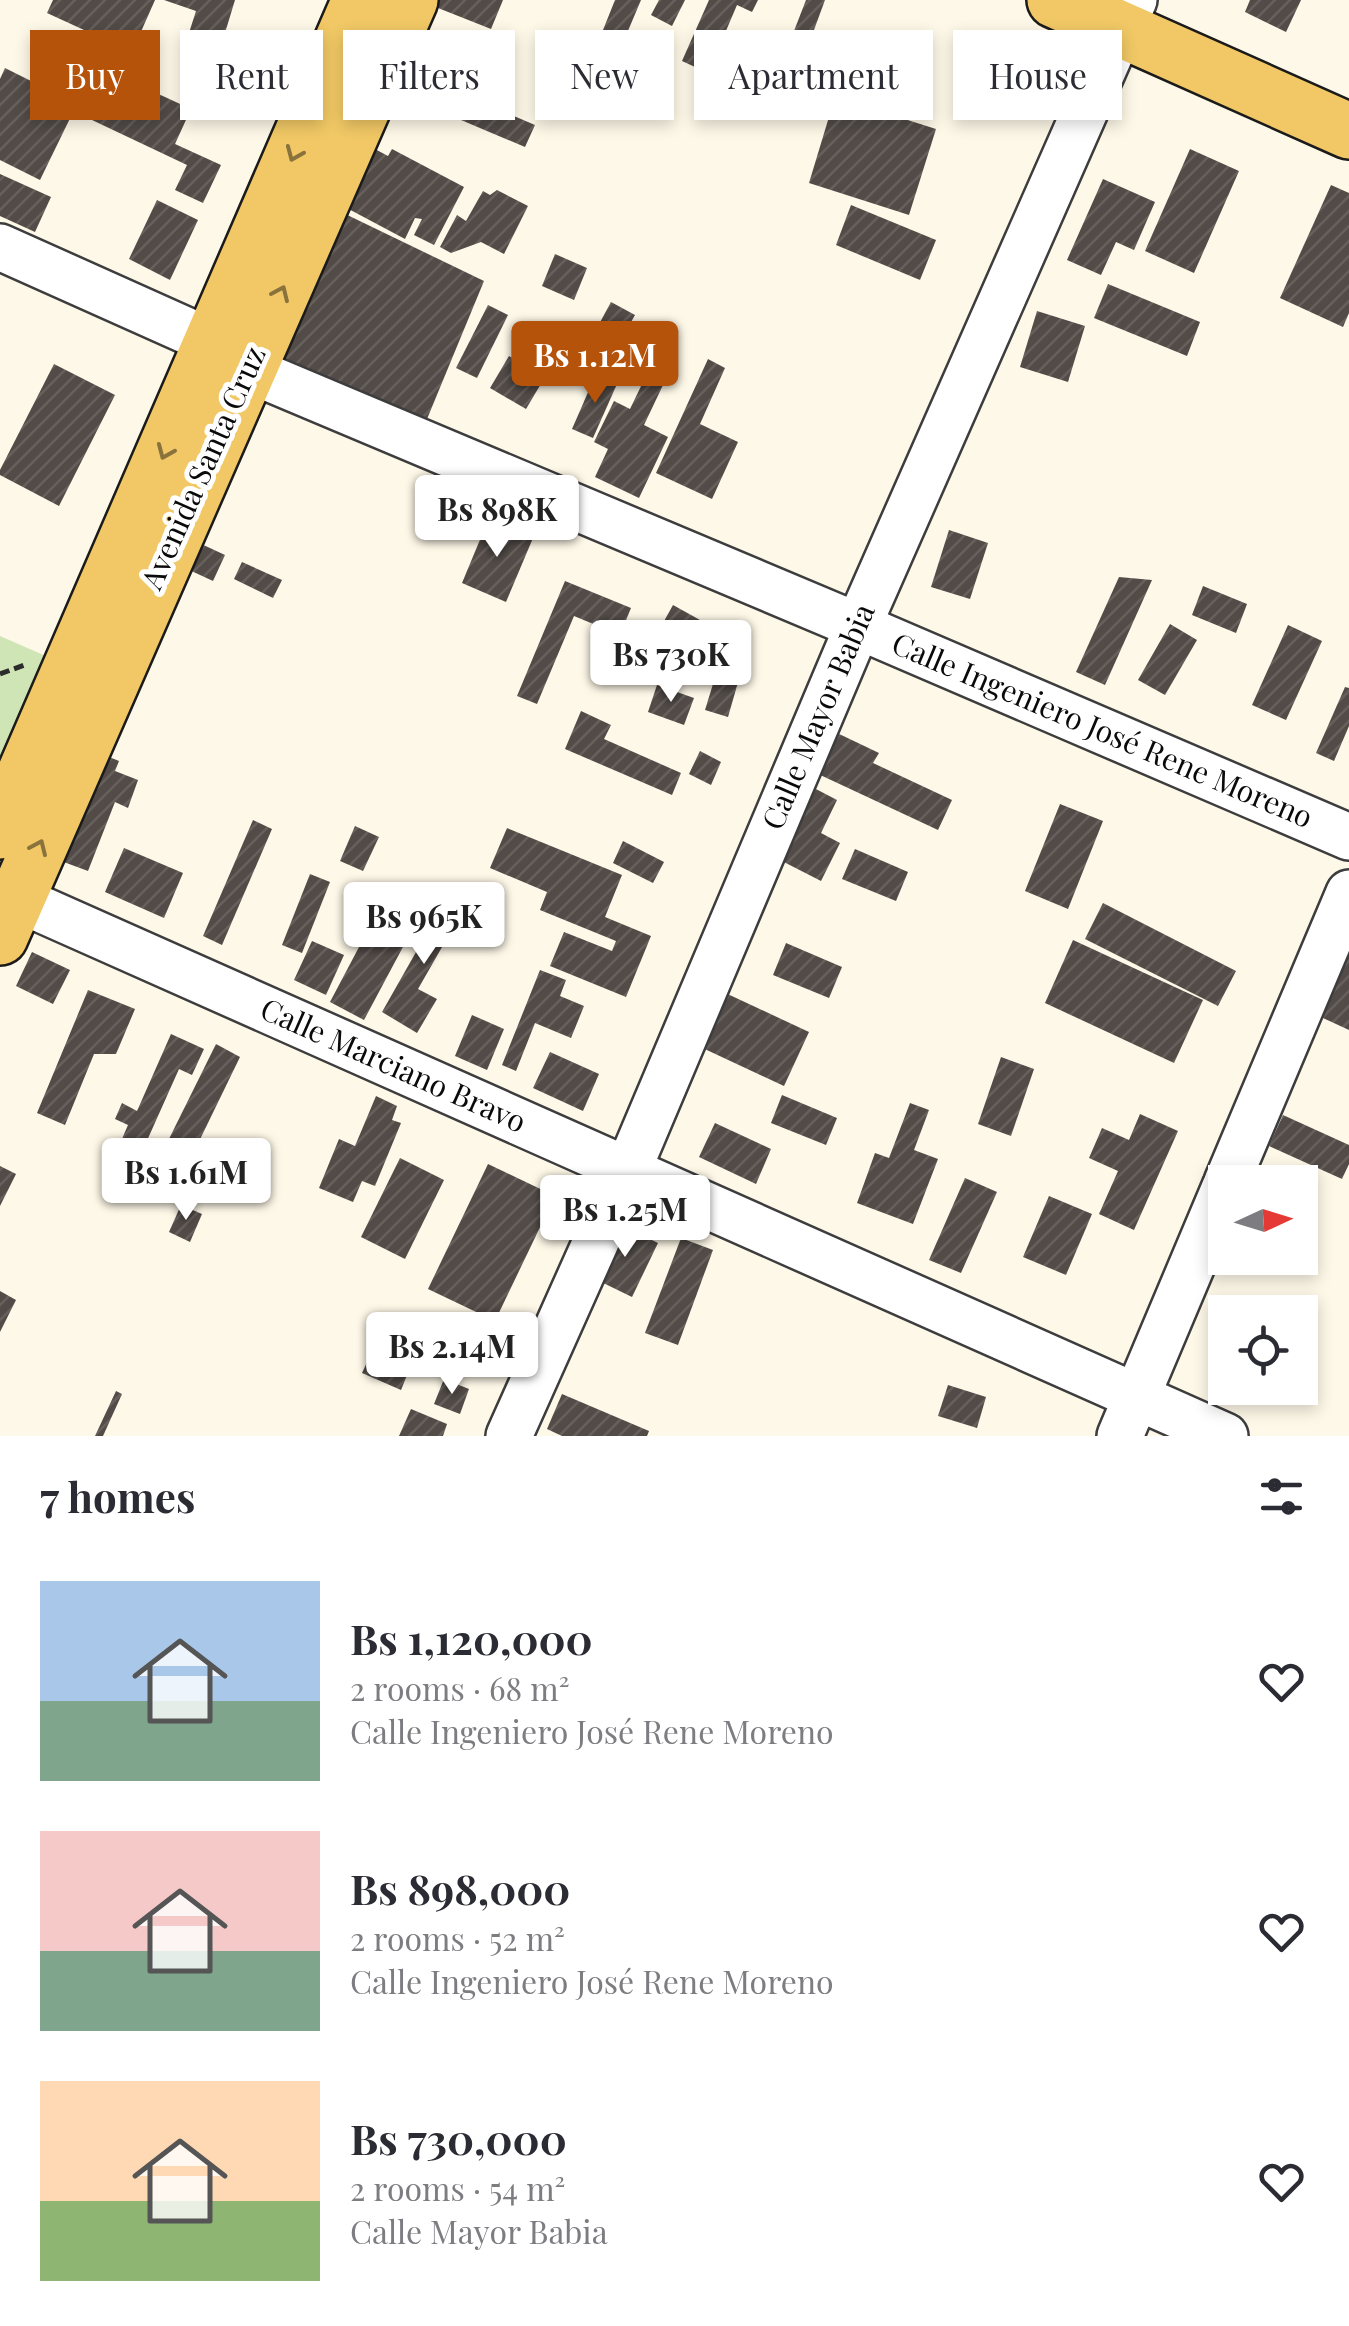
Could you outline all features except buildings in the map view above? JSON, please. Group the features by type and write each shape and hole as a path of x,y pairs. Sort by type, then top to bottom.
{"main road":[{"name":"Avenida Santa Cruz","path":"6,909 230,356 360,0"},
{"name":"Avenida Santa Cruz","path":"0,831 230,356 410,0"},
{"path":"1055,0 1127,15 1349,132"}],"street":[{"name":"Calle Mayor Babia","path":"509,1436 628,1170 858,626 1127,15"},
{"name":"Calle Ingeniero José Rene Moreno","path":"0,247 230,356 1349,838"},
{"path":"1234,1165 1349,893"},
{"name":"Calle Marciano Bravo","path":"6,909 628,1170 1128,1416 1225,1436"},
{"path":"1128,1416 1208,1227"}],"green space":[{"path":"0,636 48,657 0,765"}]}
